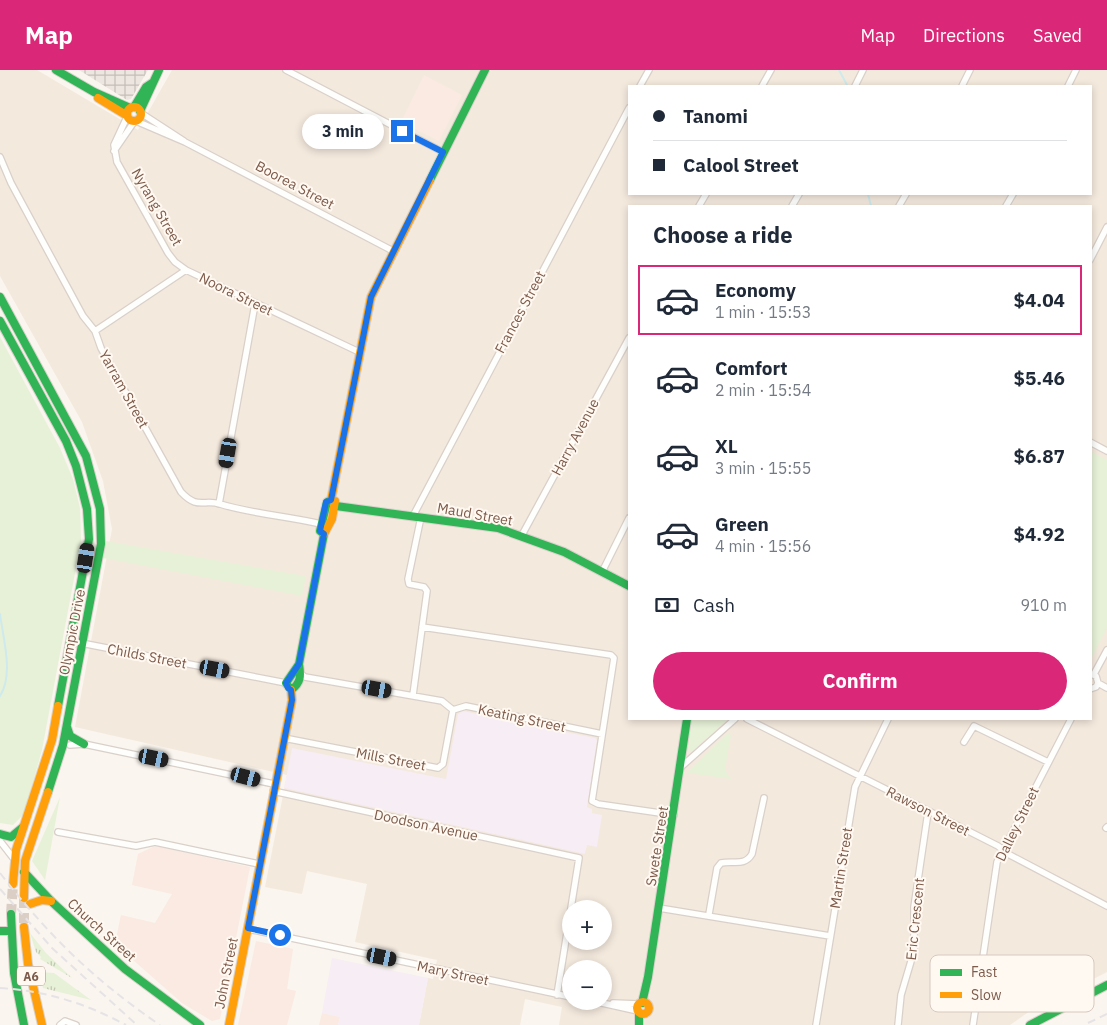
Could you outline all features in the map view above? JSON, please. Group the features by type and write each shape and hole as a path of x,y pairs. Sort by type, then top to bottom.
{"main road":[{"name":"Boorea Street","path":"56,70 134,114"},
{"name":"Nyrang Street","path":"134,114 146,87 152,83 159,70"},
{"path":"299,664 288,680 288,688 291,690 297,688 301,674 299,664 324,534 329,530 359,352 371,297 485,70"},
{"name":"Olympic Drive","path":"0,297 86,456 100,509 101,544 67,726 56,773 28,851 24,872 27,901 51,901"},
{"name":"Olympic Drive","path":"0,321 66,441 76,466 87,510 89,539 52,740 14,859 13,884"},
{"path":"324,534 320,531 326,502 334,502"},
{"name":"Maud Street","path":"334,502 498,528 522,535 628,585"},
{"path":"288,680 296,678 298,683"},
{"name":"John Street","path":"228,1025 284,738 291,690"},
{"name":"Swete Street","path":"640,1025 688,720"},
{"path":"67,726 70,736 84,744"},
{"path":"0,834 4,836 15,835 25,824"},
{"path":"14,859 28,851"},
{"name":"Church Street","path":"14,859 51,901 126,968 200,1025"},
{"name":"A6","path":"11,914 16,984 24,1025"},
{"name":"A6","path":"24,927 28,964 42,1025"},
{"path":"0,931 11,931"},
{"path":"1094,992 1107,985"},
{"name":"Swete Street","path":"642,1008 643,1025"},
{"path":"1030,1025 1055,1012"}],"street":[{"path":"286,70 443,152"},
{"path":"641,85 649,70"},
{"path":"763,85 771,70"},
{"path":"856,85 863,70"},
{"path":"962,85 970,70"},
{"path":"1068,85 1076,70"},
{"name":"Frances Street","path":"422,626 427,589 411,586 408,582 417,516 628,110"},
{"name":"Boorea Street","path":"134,114 393,250"},
{"name":"Boorea Street","path":"134,114 185,142"},
{"name":"Nyrang Street","path":"134,114 114,151 117,162 168,253 186,270"},
{"name":"Yarram Street","path":"0,157 32,223 83,316 95,331 101,348 178,487 191,500 207,505 219,504 236,510 321,524"},
{"path":"1092,256 1107,227"},
{"name":"Noora Street","path":"95,331 186,270 359,352"},
{"path":"219,504 255,304"},
{"name":"Harry Avenue","path":"522,535 628,340"},
{"path":"1092,443 1106,448"},
{"path":"602,572 628,520"},
{"path":"413,695 422,626 611,655 614,658 592,801 598,804 674,815"},
{"path":"69,648 76,642 83,643"},
{"name":"Childs Street","path":"83,643 288,680"},
{"path":"1107,650 1092,674 1098,683 1107,688"},
{"path":"301,674 305,677 442,701 453,710"},
{"path":"1092,688 1096,687 1098,683"},
{"name":"Keating Street","path":"453,710 466,706 602,734"},
{"name":"Mills Street","path":"284,738 438,768 443,764 453,710"},
{"path":"681,767 734,720"},
{"name":"Rawson Street","path":"749,720 998,846 1002,850 1107,906"},
{"name":"Martin Street","path":"816,1025 855,787 859,775 887,720"},
{"name":"Dalley Street","path":"983,955 997,862 1070,720"},
{"path":"964,742 974,726 1048,762"},
{"path":"70,746 84,744"},
{"name":"Doodson Avenue","path":"84,744 579,858 557,995"},
{"path":"710,914 717,868 721,863 728,861 741,863 749,860 752,854 764,798"},
{"name":"Eric Crescent","path":"898,1025 901,996 914,951 914,907 928,812"},
{"path":"58,832 136,846 156,842 260,864"},
{"name":"Church Street","path":"0,841 14,859"},
{"path":"659,908 710,914 830,936"},
{"name":"Mary Street","path":"248,928 562,996"},
{"path":"612,1004 642,1008"},
{"name":"Dalley Street","path":"973,1025 975,1012"},
{"path":"60,1025 66,1022 76,1025"}],"shaded area":[{"path":"0,70 37,70 138,130 172,70 1107,70 1107,972 1094,979 1094,955 930,955 930,1012 1029,1012 1010,1025 559,1025 562,1007 525,999 520,1025 419,1025 428,978 433,979 437,960 355,942 367,884 307,871 302,894 265,887 287,775 75,727 112,529 103,481 82,422 0,276"},
{"path":"79,70 148,70 131,99 127,100"},
{"path":"424,75 462,95 439,141 401,122"},
{"path":"463,711 595,738 597,740 587,807 592,809 592,813 602,815 597,847 587,845 585,854 284,788 292,748 446,779 458,714"},
{"path":"155,846 250,867 220,1019 212,1021 182,1003 115,944 121,915 155,923 172,894 132,885 138,854"},
{"path":"256,941 293,949 287,989 296,991 287,1025 238,1025"},
{"path":"332,958 428,978 419,1025 338,1025 340,1017 322,1013"},
{"path":"322,1013 340,1017 338,1025 319,1025"}],"green space":[{"path":"0,337 60,448 73,479 80,508 81,541 42,750 24,814 13,825 0,823"},
{"path":"1092,452 1107,460 1107,628 1092,657"},
{"path":"106,541 306,576 302,596 103,558"},
{"path":"692,720 726,720 691,752 688,746"},
{"path":"728,733 731,735 725,770 731,779 687,773"},
{"path":"60,797 45,880 32,861"},
{"path":"30,933 46,953 72,978 40,959 41,957 36,952"},
{"path":"40,972 54,973 91,1000 43,988"}],"waterway":[{"path":"839,70 847,85"},
{"path":"868,195 871,205"},
{"path":"0,614 7,667 4,687 0,696"}],"tunnel":[{"path":"11,914 13,884"},
{"path":"24,898 24,927"}],"railway":[{"path":"0,873 36,917 74,956 114,991 160,1025"},
{"path":"0,889 52,948 137,1025"},
{"path":"0,988 33,992 65,999 95,1010 126,1025"},
{"path":"1088,1023 1107,1014"}],"traffic: fast":[{"path":"56,70 94,92 130,108"},
{"path":"140,111 159,70"},
{"path":"430,180 485,70"},
{"path":"134,107 146,87 152,83"},
{"path":"0,297 86,456 100,509 101,544 63,745 48,792"},
{"path":"0,321 66,441 76,466 87,509 89,539 58,706"},
{"path":"324,534 320,531 327,502 331,500"},
{"path":"336,506 498,528 564,552 628,585"},
{"path":"291,690 286,683 299,664 324,534"},
{"path":"291,690 300,679 299,664"},
{"path":"642,1003 648,977 687,720"},
{"path":"67,727 70,736 84,744"},
{"path":"0,834 11,837 23,827"},
{"path":"24,872 51,901 125,969 200,1025"},
{"path":"11,914 14,973 24,1025"},
{"path":"0,931 11,931"},
{"path":"1094,992 1107,985"},
{"path":"1030,1025 1055,1012"},
{"path":"639,1013 639,1025"}],"traffic: slow":[{"path":"98,98 126,115"},
{"path":"131,107 137,107 141,114 137,121 131,121 127,117 127,111 131,107"},
{"path":"331,500 371,297 430,180"},
{"path":"324,534 332,519 335,501"},
{"path":"229,1025 292,700 291,690"},
{"path":"13,884 16,850 52,740 58,706"},
{"path":"24,898 25,861 48,792"},
{"path":"30,904 42,900 51,901"},
{"path":"24,927 28,964 42,1025"},
{"path":"641,1002 645,1002 649,1008 645,1014 641,1014 637,1010 637,1006 641,1002"}],"route":[{"path":"280,935 248,928 274,784 292,700 291,690 287,687 286,683 299,664 324,534 320,531 320,525 325,513 326,502 331,500 366,312 393,250 443,152 402,131"}]}
